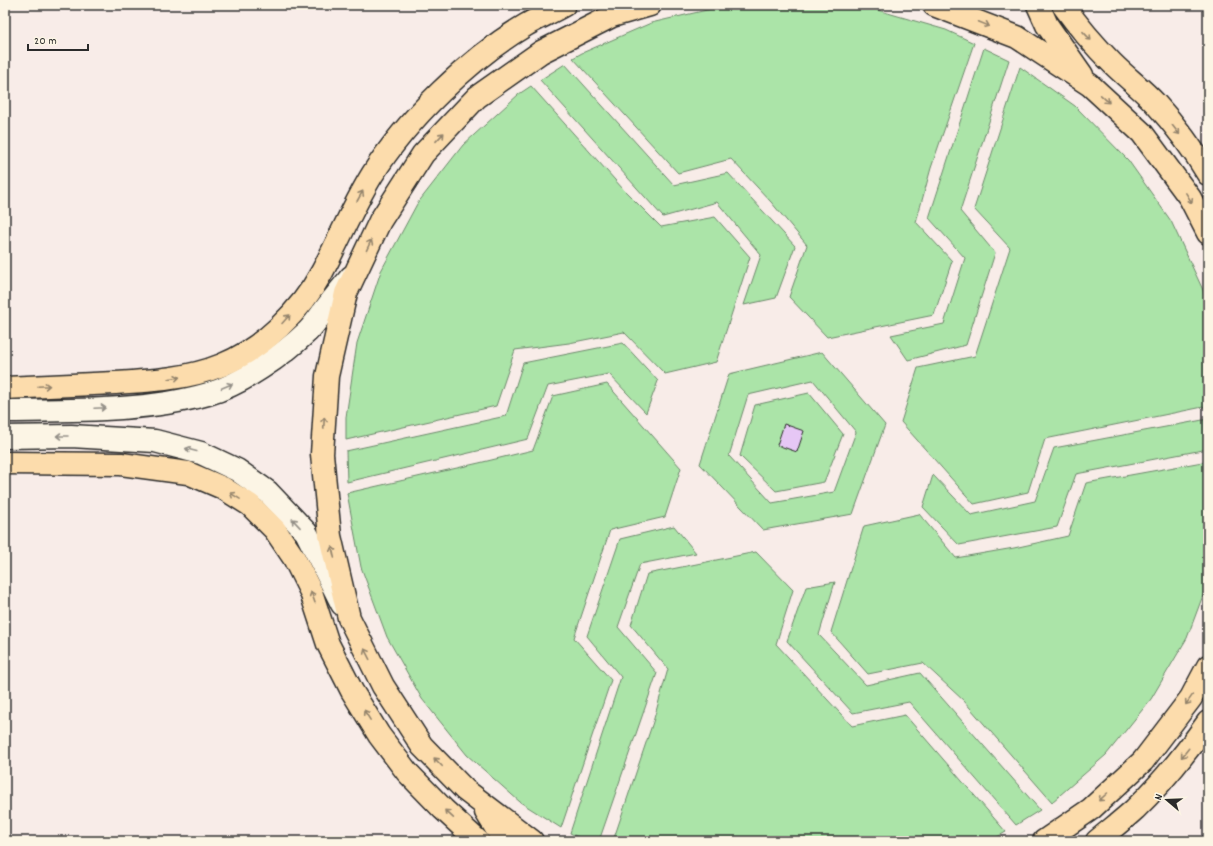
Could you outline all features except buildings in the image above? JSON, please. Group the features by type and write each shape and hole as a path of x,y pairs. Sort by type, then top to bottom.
{"highway":[{"path":"5,388 154,380 192,375 223,365 251,350 281,325 302,302 321,273 351,212 373,174 399,137 427,106 455,78 486,52 525,26 564,5"},
{"path":"532,841 465,790 422,746 383,686 349,618 330,536 322,454 326,376 346,293 380,221 423,154 477,97 541,52 612,16 650,5"},
{"path":"934,5 1017,37 1090,85 1142,133 1190,198 1208,233"},
{"path":"1038,5 1047,25 1090,85"},
{"path":"1063,5 1080,28 1112,63 1154,103 1177,130 1208,174"},
{"path":"5,463 121,464 188,473 223,488 250,505 275,530 294,558 311,592 328,644 352,691 379,735 407,772 478,841"},
{"path":"1044,841 1091,808 1143,761 1191,698 1208,666"},
{"path":"1097,841 1134,809 1169,773 1208,722"},
{"path":"478,800 504,841"}],"street":[{"path":"5,410 71,410 122,407 172,402 209,394 241,380 271,361 308,331 357,269"},
{"path":"5,436 71,436 155,441 202,453 237,470 268,492 306,532 349,618"}],"green space":[{"path":"833,5 874,9 946,30 974,43 931,168 916,222 952,261 934,315 827,337 789,297 807,245 771,202 731,159 678,173 573,58 651,23 724,6"},
{"path":"984,48 1009,60 960,211 995,253 966,345 908,360 891,335 944,324 965,258 929,218"},
{"path":"565,64 674,185 728,173 795,246 776,298 744,305 761,255 717,202 663,217 540,80"},
{"path":"1020,67 1075,106 1128,160 1171,221 1203,290 1208,308 1208,406 1045,439 1028,492 974,504 901,422 918,368 975,356 1010,248 974,209"},
{"path":"531,86 623,189 661,227 715,217 750,257 716,362 665,374 624,332 569,343 515,350 496,406 346,440 346,417 357,343 381,271 417,204 463,145 519,94"},
{"path":"623,343 658,381 646,413 609,374 548,386 528,439 347,482 346,451 506,416 523,363"},
{"path":"822,352 885,425 853,514 763,530 700,464 729,374","holes":["813,380 856,432 834,492 772,503 729,456 748,395"]},
{"path":"607,384 681,468 665,517 610,530 574,638 611,680 561,828 520,802 467,755 422,699 387,637 361,567 347,493 533,450 553,396"},
{"path":"809,393 843,434 824,482 776,491 740,456 755,405"},
{"path":"1208,419 1208,449 1076,474 1057,527 959,545 923,507 933,475 971,515 1035,501 1054,448"},
{"path":"1208,461 1208,582 1187,638 1151,699 1106,755 1052,802 964,701 923,663 868,674 831,632 864,526 919,514 956,558 1014,548 1068,536 1086,483"},
{"path":"674,526 696,553 640,564 618,627 657,673 599,841 586,841 570,833 621,677 587,636 620,539"},
{"path":"756,552 793,590 776,644 852,726 905,715 1006,832 990,841 613,841 653,722 668,669 631,625 647,574"},
{"path":"835,582 819,635 866,685 920,673 1040,810 1016,825 909,702 853,713 787,641 806,587"}]}
